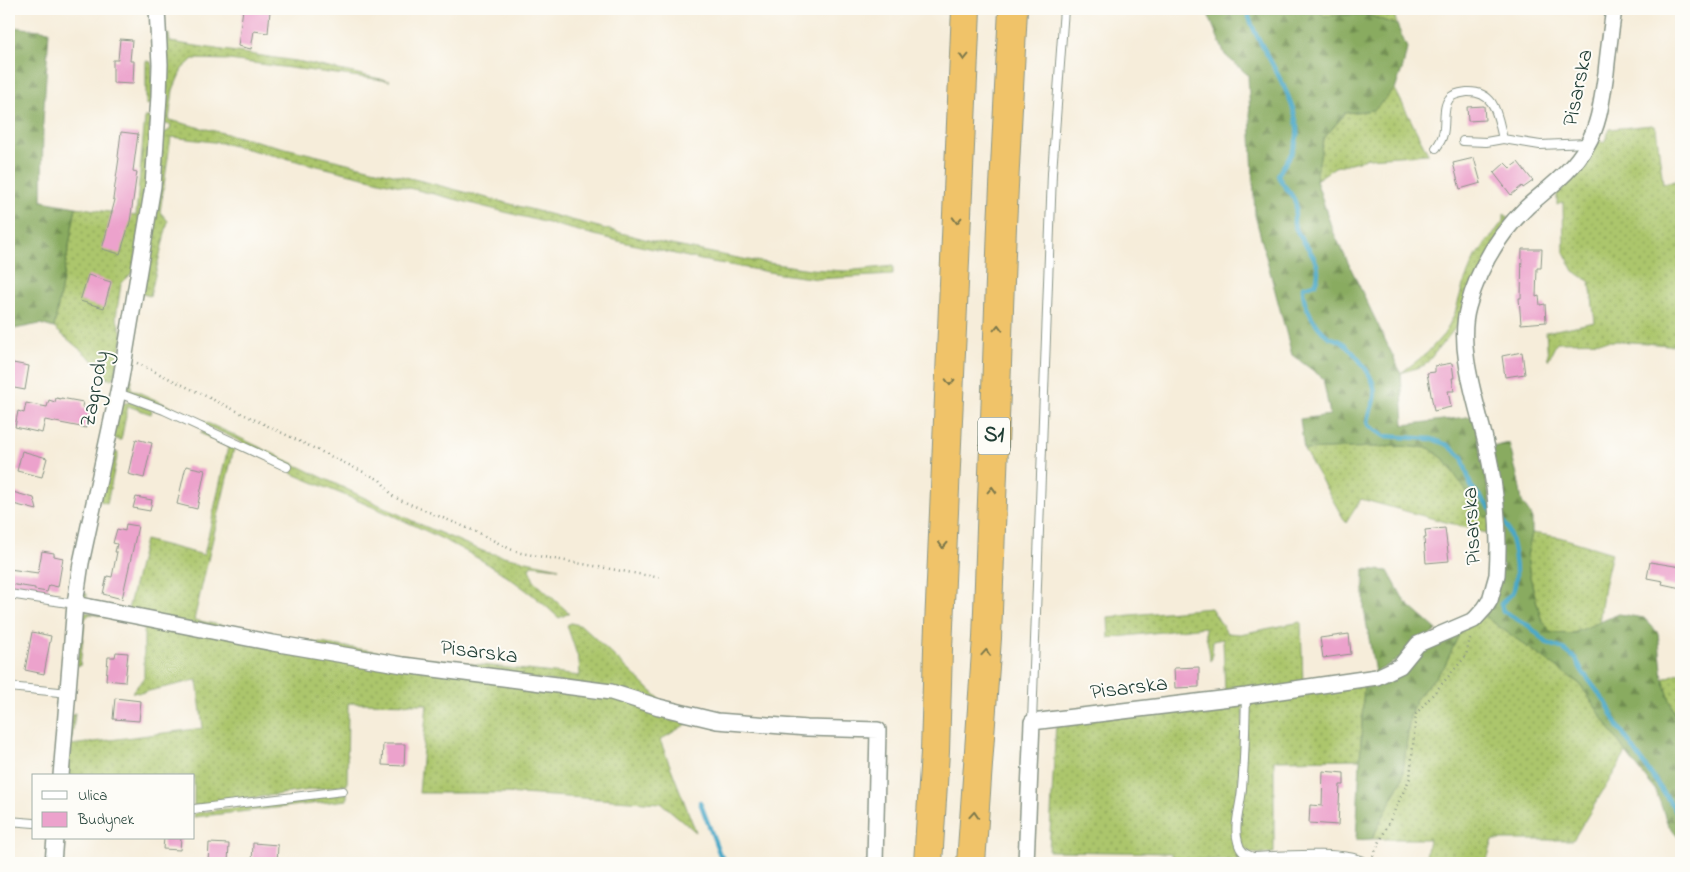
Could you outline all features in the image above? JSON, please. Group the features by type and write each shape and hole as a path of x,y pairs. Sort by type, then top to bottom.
{"highway":[{"name":"S1","path":"928,863 935,752 938,639 966,9"},
{"name":"S1","path":"970,863 987,638 1002,226 1013,9"}],"street":[{"name":"Zagrody","path":"61,774 81,563 125,356 155,162 160,64 157,9"},
{"name":"Pisarska","path":"1032,722 1246,696 1377,677 1400,666 1418,644 1474,620 1485,608 1495,586 1498,562 1496,506 1487,448 1465,347 1464,323 1467,309 1476,280 1502,235 1523,212 1574,164 1588,143 1598,122 1614,9"},
{"name":"Pisarska","path":"76,604 273,644 366,659 611,692 659,707 717,721 807,728 878,730 875,863"},
{"path":"1026,863 1032,722"},
{"path":"53,863 55,840"}],"lane":[{"path":"1032,722 1052,173 1064,9"},
{"path":"1436,148 1444,133 1446,106 1449,99 1456,94 1462,93 1480,92 1492,102 1503,138"},
{"path":"1463,141 1486,142 1503,138 1540,145 1588,143"},
{"path":"118,393 164,410 287,467"},
{"path":"9,594 76,604"},
{"path":"9,687 69,693"},
{"path":"1246,696 1242,788 1237,829 1237,840 1240,849 1245,854 1253,857 1330,855 1360,859 1368,863"},
{"path":"195,810 344,791"},
{"path":"9,821 32,823"}],"path":[{"path":"125,356 380,480 393,496 400,500 477,532 510,549 521,553 661,578"},
{"path":"1368,863 1410,778 1416,714 1466,656 1474,620"}],"green space":[{"path":"9,9 14,9 14,27 49,31 43,122 42,201 76,207 54,328 40,324 9,330"},
{"path":"1206,9 1317,9 1324,16 1365,14 1397,25 1407,48 1395,89 1374,110 1345,113 1323,139 1316,180 1332,229 1401,373 1404,425 1474,416 1493,516 1484,517 1444,459 1429,448 1398,446 1304,450 1300,419 1330,415 1323,378 1292,355 1255,215 1248,75 1225,55"},
{"path":"1317,9 1393,9 1397,25 1365,14 1323,16"},
{"path":"169,34 170,42 302,62 390,81 229,60 193,59 182,69 173,90 169,120 426,182 656,242 748,260 810,269 846,271 893,266 893,275 818,279 701,260 222,143 171,137 160,212 168,221 150,296 139,293 162,134 170,130 171,125 165,124 163,121 164,36"},
{"path":"146,61 151,62 152,66 152,101 146,105"},
{"path":"1395,89 1428,154 1369,158 1335,167 1316,180 1323,139 1346,113 1374,110"},
{"path":"145,117 150,117 149,182 133,272 121,284 116,317 123,336 115,376 111,379 103,378 105,370 54,328 76,207 136,216"},
{"path":"1652,125 1656,128 1663,183 1681,180 1681,346 1619,341 1557,342 1548,360 1546,332 1595,322 1590,282 1574,271 1564,252 1563,202 1557,205 1557,188 1596,140 1604,142 1610,129"},
{"path":"1504,213 1508,218 1457,326 1425,365 1401,373 1427,353 1445,333 1455,313 1463,285 1475,257 1504,220"},
{"path":"132,379 131,389 232,434 417,523 485,552 559,568 531,565 529,569 534,581 569,613 559,618 530,593 499,571 432,534 291,473 293,468 227,435 127,392 125,388 126,383"},
{"path":"130,402 152,410 151,414 128,406 121,440 112,438 121,404"},
{"path":"203,432 234,448 194,620 292,639 428,659 580,676 579,661 567,625 571,623 582,626 666,705 629,691 419,664 297,644 84,603 82,599 83,593 87,594 86,602 128,610 145,540 204,555 228,447 200,433"},
{"path":"1509,443 1522,502 1532,517 1532,533 1527,556 1530,577 1541,618 1551,633 1571,634 1619,614 1644,618 1658,633 1663,679 1675,715 1681,724 1681,841 1668,825 1656,791 1626,753 1580,684 1484,616 1494,600 1492,447"},
{"path":"1398,446 1429,448 1444,459 1463,484 1493,516 1490,534 1361,499 1346,523 1304,450"},
{"path":"110,452 118,453 107,503 100,501"},
{"path":"1532,533 1559,537 1612,553 1604,586 1599,623 1571,634 1551,633 1541,618 1530,577 1527,556"},
{"path":"1364,569 1388,571 1405,602 1437,630 1407,654 1375,673 1364,609"},
{"path":"1211,608 1227,633 1240,634 1301,622 1303,685 1225,692 1223,639 1213,641 1212,658 1210,661 1205,627 1109,638 1108,617"},
{"path":"85,612 615,697 690,722 660,740 696,832 661,803 505,793 419,793 427,704 348,703 347,785 195,806 195,774 66,774 72,715 75,713 71,745 203,728 197,680 140,693 132,692 144,678 144,622 90,614 85,618 80,666 75,665 81,615"},
{"path":"1484,616 1580,684 1626,753 1573,840 1493,840 1486,863 1425,863 1429,839 1372,839 1402,779 1410,716 1416,699 1444,667 1461,630"},
{"path":"1461,630 1444,667 1416,699 1410,716 1402,779 1372,839 1356,840 1364,683 1419,649"},
{"path":"1681,672 1681,724 1675,715 1663,679"},
{"path":"1364,683 1360,759 1274,760 1274,853 1260,854 1249,852 1242,845 1239,830 1249,709 1253,700"},
{"path":"1242,701 1239,783 1234,841 1253,861 1175,859 1170,853 1049,851 1056,722"},
{"path":"347,793 347,800 195,817 195,813"}],"building":[{"path":"243,9 270,11 268,33 254,31 251,49 238,46"},
{"path":"120,39 132,40 130,61 134,61 133,84 113,83 113,60 118,60"},
{"path":"1484,106 1485,120 1468,121 1467,107"},
{"path":"121,132 138,134 133,171 137,172 130,222 120,254 102,249 115,200 113,199"},
{"path":"1474,158 1481,183 1460,189 1453,163"},
{"path":"1518,162 1533,181 1523,188 1522,186 1511,195 1494,173 1505,163 1510,168"},
{"path":"1522,249 1542,249 1541,268 1537,268 1536,297 1539,296 1540,305 1545,304 1546,322 1521,324 1519,298 1521,298"},
{"path":"88,275 111,282 104,308 80,301"},
{"path":"1522,352 1525,374 1505,377 1502,356"},
{"path":"13,363 29,366 25,390 9,387"},
{"path":"1452,363 1454,391 1448,391 1451,407 1434,411 1427,373 1435,372 1435,366"},
{"path":"56,398 83,402 82,407 90,409 86,428 45,420 42,433 15,427 18,411 24,413 26,403 47,407 49,400 55,402"},
{"path":"136,439 152,443 144,478 128,474"},
{"path":"22,451 47,458 42,477 17,471"},
{"path":"186,466 205,470 197,509 177,504"},
{"path":"9,491 34,498 37,510 9,503"},
{"path":"136,497 152,500 150,511 133,508"},
{"path":"126,524 138,526 122,599 103,594 107,576 112,577 117,552 115,552 117,544 113,543 117,529 125,531"},
{"path":"1445,528 1449,561 1426,563 1425,530"},
{"path":"42,551 54,553 54,556 63,558 58,587 49,585 47,592 9,584 9,569 38,573"},
{"path":"1650,562 1681,567 1681,588 1662,584 1663,581 1647,578"},
{"path":"32,632 51,636 44,674 25,670"},
{"path":"1349,634 1351,654 1323,658 1320,638"},
{"path":"116,652 128,653 125,682 106,680 108,657 115,657"},
{"path":"1199,667 1199,687 1175,688 1174,668"},
{"path":"115,698 141,701 139,721 113,719"},
{"path":"383,744 405,744 404,766 382,765"},
{"path":"1323,771 1344,773 1344,785 1340,785 1338,825 1309,823 1310,805 1322,806"},
{"path":"164,840 181,840 180,850 163,849"},
{"path":"209,843 229,844 228,863 208,863"},
{"path":"253,843 278,845 277,863 252,863"}],"waterway":[{"path":"1246,9 1256,34 1283,84 1297,125 1297,137 1294,147 1278,175 1295,201 1294,224 1297,232 1318,267 1315,284 1303,287 1303,294 1310,315 1324,333 1342,342 1352,352 1370,376 1375,392 1368,425 1384,436 1432,439 1448,445 1462,457 1471,486 1493,512"},
{"path":"1502,520 1509,534 1516,566 1515,586 1511,594 1501,604 1503,611 1529,626 1547,643 1563,649 1576,659 1582,671 1607,704 1618,726 1681,818"},
{"path":"700,802 720,855 728,863"}]}
